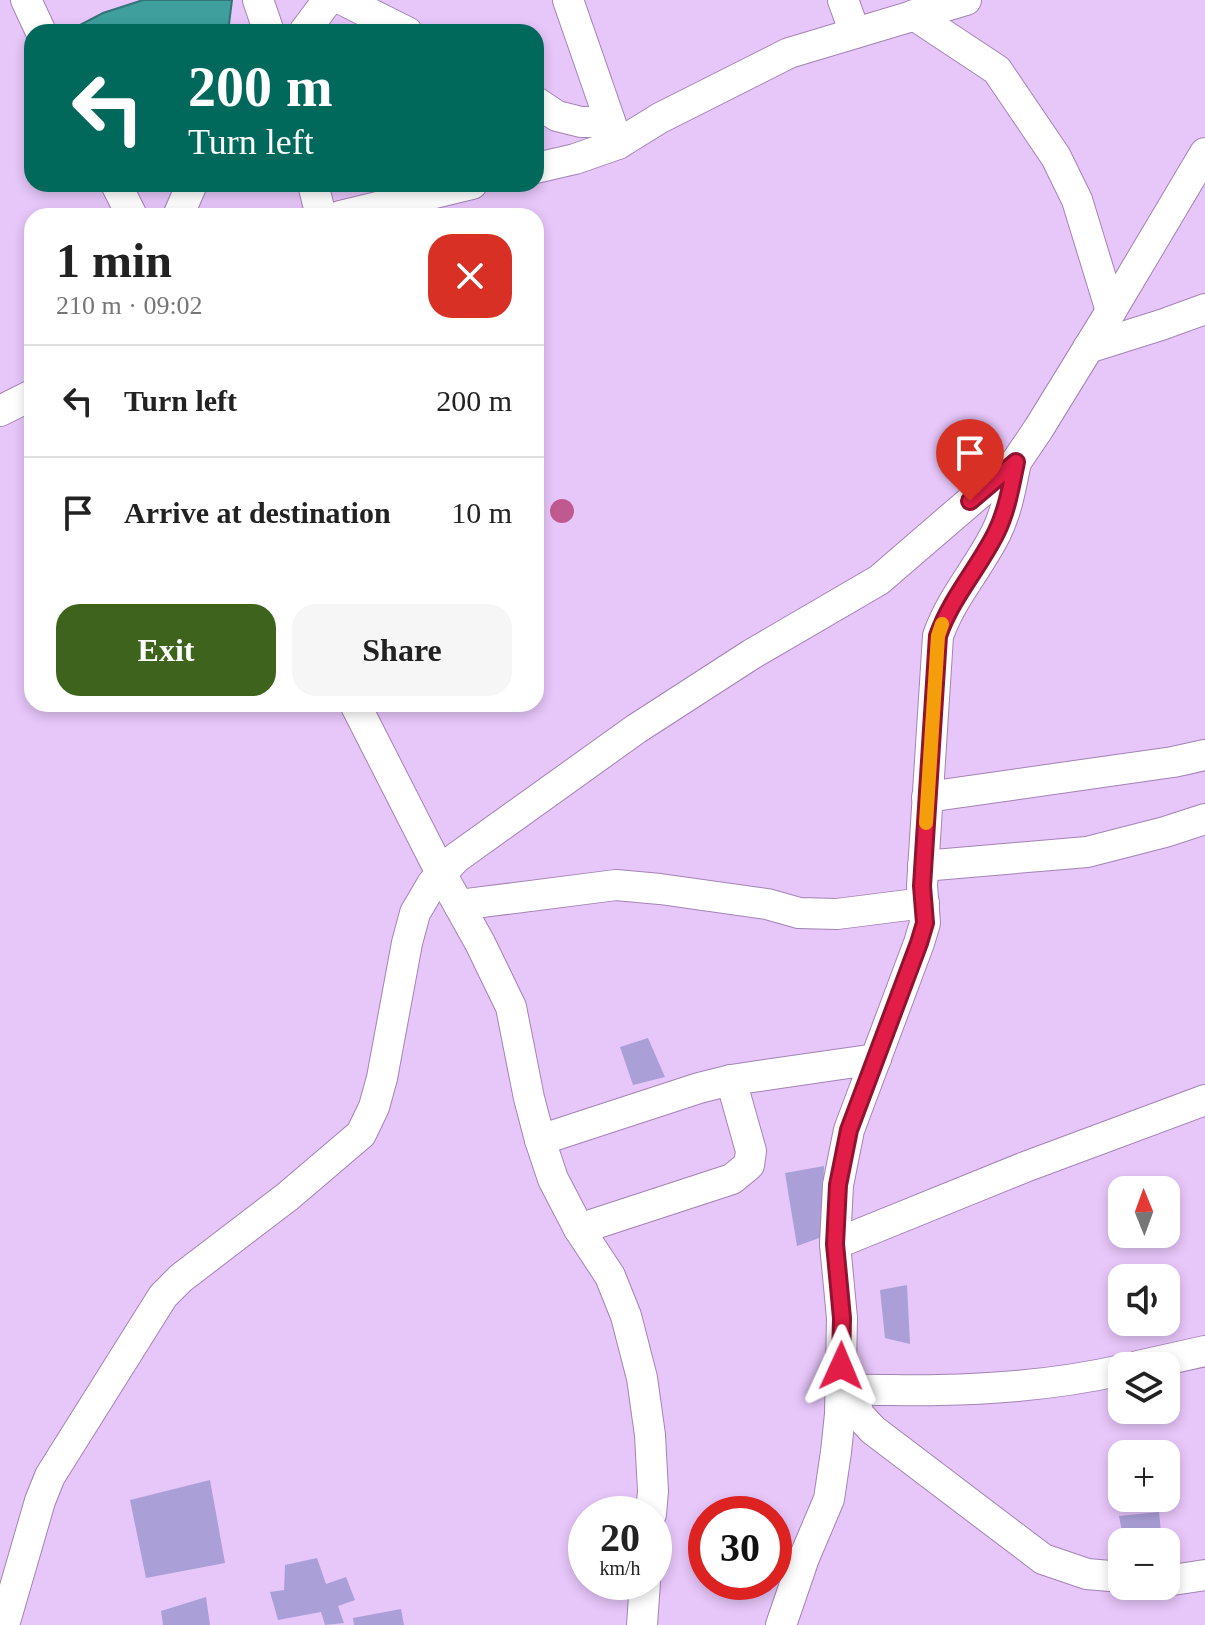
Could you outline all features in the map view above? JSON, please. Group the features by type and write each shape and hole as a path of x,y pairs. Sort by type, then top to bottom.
{"street":[{"path":"26,0 37,24"},
{"path":"258,0 266,24"},
{"path":"310,24 328,0"},
{"path":"343,0 391,24"},
{"path":"568,0 614,133"},
{"path":"843,0 855,33"},
{"path":"544,166 575,159 614,133 660,118 789,53 966,0"},
{"path":"914,15 997,70 1056,157 1077,200 1111,311"},
{"path":"544,107 557,116 614,133"},
{"path":"4,1625 50,1476 163,1296 181,1278 287,1197 361,1134 374,1107 382,1078 415,913 432,884 456,858 636,729 752,654 879,580 1016,462 1205,153"},
{"path":"373,208 439,192"},
{"path":"1088,348 1205,309"},
{"path":"0,411 24,399"},
{"path":"781,1625 829,1499 845,1390 835,1244 838,1185 849,1130 925,923 922,886 938,636 945,615 996,533 1016,462"},
{"path":"359,712 511,1007 529,1098 553,1179 579,1229 610,1276 626,1316 642,1378 650,1435 653,1496"},
{"path":"927,797 1205,755"},
{"path":"923,866 1087,852 1205,819"},
{"path":"459,905 616,885 767,904 799,913 837,914 924,903"},
{"path":"540,1140 731,1080 876,1059"},
{"path":"579,1229 732,1179 749,1165 751,1151 731,1080"},
{"path":"835,1244 1025,1167 1205,1100"},
{"path":"1180,1357 1205,1351"},
{"path":"845,1390 995,1387 1108,1373"},
{"path":"845,1390 859,1415 873,1430 1043,1559 1087,1574 1108,1576"},
{"path":"1180,1579 1205,1575"},
{"path":"642,1625 644,1600"}],"shaded area":[{"path":"143,0 232,0 229,24 82,24 103,13"}],"building":[{"path":"648,1038 665,1077 633,1085 620,1047"},
{"path":"824,1166 822,1237 797,1246 785,1173"},
{"path":"907,1285 910,1344 885,1338 880,1290"},
{"path":"210,1480 225,1563 146,1578 130,1500"},
{"path":"1159,1512 1161,1528 1121,1528 1119,1516"},
{"path":"317,1558 326,1584 346,1577 355,1600 338,1606 344,1623 325,1625 321,1612 278,1620 270,1592 284,1590 285,1565"},
{"path":"206,1597 210,1625 163,1625 161,1611"},
{"path":"401,1609 404,1625 354,1625 353,1618"}],"slow traffic":[{"path":"926,823 938,636 942,624"}],"route":[{"path":"841,1366 842,1318 835,1244 838,1185 849,1130 925,923 922,886 938,636 945,615 996,533 1016,462 970,501"}]}
